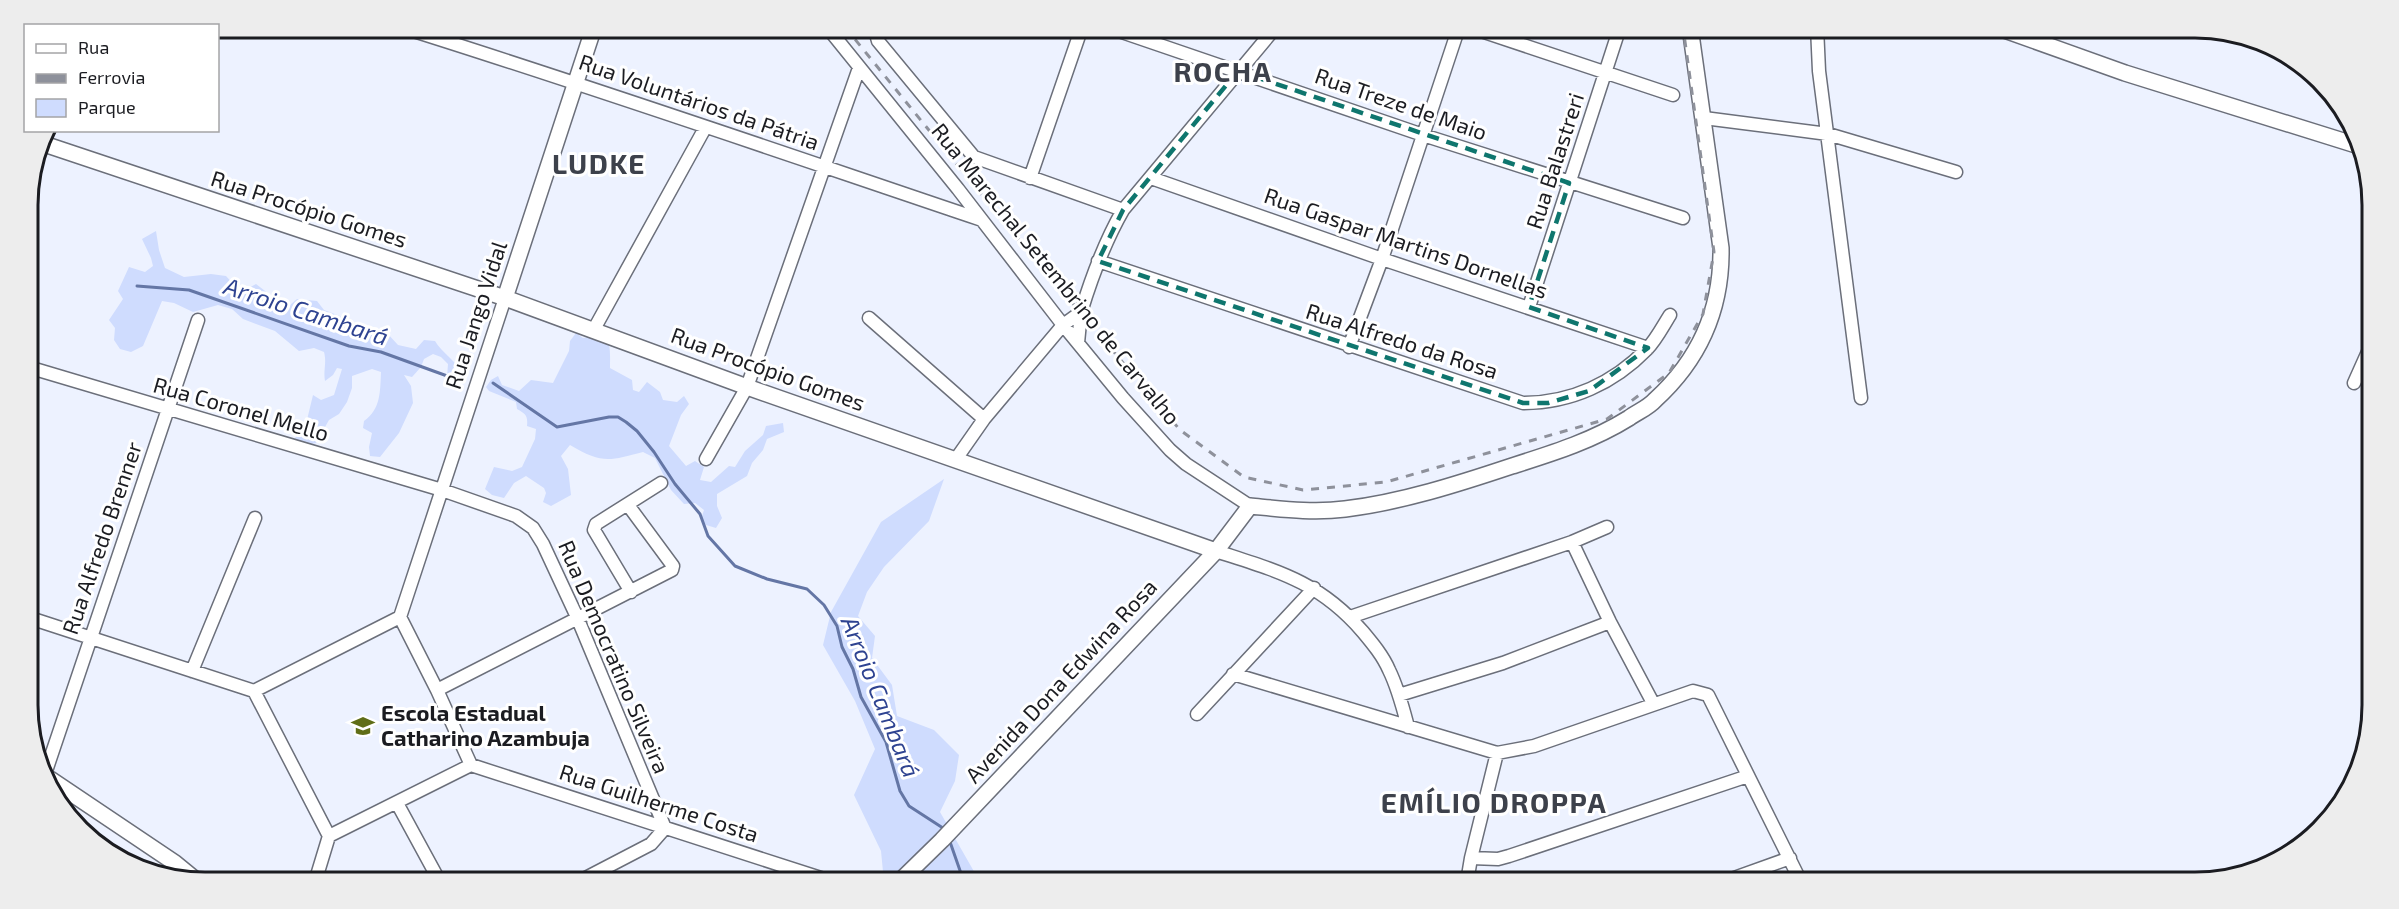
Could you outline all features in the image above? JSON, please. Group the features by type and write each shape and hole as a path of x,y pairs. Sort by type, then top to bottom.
{"street":[{"path":"1078,343 1081,312 1098,261 1107,238 1123,210 1267,37"},
{"path":"1349,347 1382,259 1456,37"},
{"path":"1498,37 1673,95"},
{"name":"Rua Balastreri","path":"1529,307 1617,37"},
{"name":"Rua Marechal Setembrino de Carvalho","path":"835,38 1063,325 1170,450 1202,475 1250,506 1314,512 1346,509 1438,490 1582,443 1608,431 1653,403 1673,382 1702,342 1714,314 1722,274 1721,248 1692,37"},
{"path":"1817,37 1819,71 1861,398"},
{"path":"2024,37 2125,73 2350,143"},
{"name":"Rua Voluntários da Pátria","path":"436,38 576,82 705,128 982,220"},
{"name":"Rua Jango Vidal","path":"400,617 590,38"},
{"path":"877,38 974,157 1123,210"},
{"path":"1030,178 1078,38"},
{"name":"Rua Treze de Maio","path":"1139,38 1423,135 1683,218"},
{"path":"706,459 747,387 859,68"},
{"path":"1704,118 1828,134 1956,172"},
{"path":"593,331 705,128"},
{"name":"Rua Procópio Gomes","path":"48,145 505,298 747,387 1278,571 1314,588 1350,617 1378,650 1399,695 1408,727"},
{"name":"Rua Gaspar Martins Dornellas","path":"1151,178 1382,259 1648,348"},
{"name":"Rua Alfredo da Rosa","path":"1098,261 1349,347 1523,403 1548,403 1589,391 1620,373 1648,348 1670,315"},
{"path":"956,459 984,419 1063,325 1081,312"},
{"path":"868,318 984,419"},
{"name":"Rua Alfredo Brenner","path":"48,764 198,320"},
{"path":"2354,383 2362,365"},
{"name":"Rua Coronel Mello","path":"38,370 442,490"},
{"path":"630,592 594,530 596,524 661,483"},
{"name":"Rua Democratino Silveira","path":"442,490 516,516 533,528 543,544 577,617 665,828"},
{"path":"437,690 672,570 673,566 628,505"},
{"name":"Avenida Dona Edwina Rosa","path":"909,872 942,840 1215,551 1250,506"},
{"path":"192,671 255,518"},
{"path":"1350,617 1572,542 1607,527"},
{"path":"1572,542 1610,622 1653,703"},
{"path":"1197,714 1314,588"},
{"path":"37,621 254,691 400,617 471,765 329,836"},
{"path":"1399,695 1503,663 1610,622"},
{"path":"1233,674 1497,753 1534,746 1693,691 1708,695 1796,871"},
{"path":"254,691 329,836 318,872"},
{"path":"1469,871 1497,753"},
{"name":"Rua Guilherme Costa","path":"471,765 801,872"},
{"path":"1471,858 1498,859 1509,856 1748,776"},
{"path":"58,784 184,870"},
{"path":"397,803 434,872"},
{"path":"598,872 651,844 665,828"},
{"path":"1753,871 1790,858"}],"highlighted area":[{"path":"1238,71 1569,183 1529,307 1648,348 1589,391 1548,403 1523,403 1098,261 1123,210"}],"green space":[{"path":"156,231 165,268 184,277 211,274 226,276 236,287 245,290 256,284 269,294 269,308 283,311 297,299 317,301 324,310 340,316 348,329 387,333 398,345 416,349 424,340 435,341 461,371 455,380 447,377 448,364 441,357 433,354 424,359 421,367 412,377 404,375 411,386 413,403 399,433 380,457 370,456 372,433 363,428 364,421 377,405 381,372 372,369 352,376 352,388 347,402 339,414 329,420 316,443 307,445 295,439 298,428 306,424 313,395 321,400 334,395 342,369 337,368 333,375 325,381 324,352 314,348 299,351 275,331 243,319 232,309 218,305 193,312 174,303 162,301 143,346 131,352 120,349 114,340 115,328 109,320 123,299 118,291 129,267 145,272 153,266 142,239"},
{"path":"576,333 583,338 600,337 608,342 610,368 632,380 633,390 639,392 647,382 660,392 663,400 677,402 684,396 689,404 681,415 669,446 686,466 695,461 704,467 700,480 711,482 729,466 735,467 745,451 763,435 766,426 783,423 784,432 767,439 747,476 717,494 717,506 722,518 716,528 706,525 701,519 704,510 695,503 684,504 671,490 655,458 643,452 606,459 590,455 570,445 561,456 568,469 571,495 551,506 543,502 546,493 544,488 526,476 514,483 504,498 492,495 485,489 494,467 512,471 522,467 535,439 536,429 527,426 527,418 517,409 516,402 489,391 486,387 498,376 502,385 519,391 531,380 553,383 569,351 570,341"},
{"path":"944,479 929,521 884,567 867,592 858,616 875,636 872,658 892,685 897,716 934,730 959,755 955,781 940,812 974,872 883,872 881,851 854,795 875,749 855,701 823,645 831,612 881,522"}],"waterway":[{"name":"Arroio Cambará","path":"137,286 189,290 349,346 381,352 450,377 461,373"},
{"name":"Arroio Cambará","path":"493,383 557,427 609,417 618,417 626,422 637,431 654,452 675,484 700,514 708,536 735,566 767,579 807,589 824,605 837,626 842,647 853,669 861,697 886,742 900,791 909,806 946,830"},
{"name":"Arroio Cambará","path":"949,839 960,872"}],"railway":[{"path":"854,38 1002,220 1180,430 1244,477 1303,490 1386,482 1607,419 1669,373 1703,314 1714,252 1684,37"}],"place":[{"name":"Escola Estadual Catharino Azambuja","path":"363,726"}],"district":[{"name":"ROCHA","path":"1223,72"},
{"name":"LUDKE","path":"599,164"},
{"name":"EMÍLIO DROPPA","path":"1494,803"}]}
